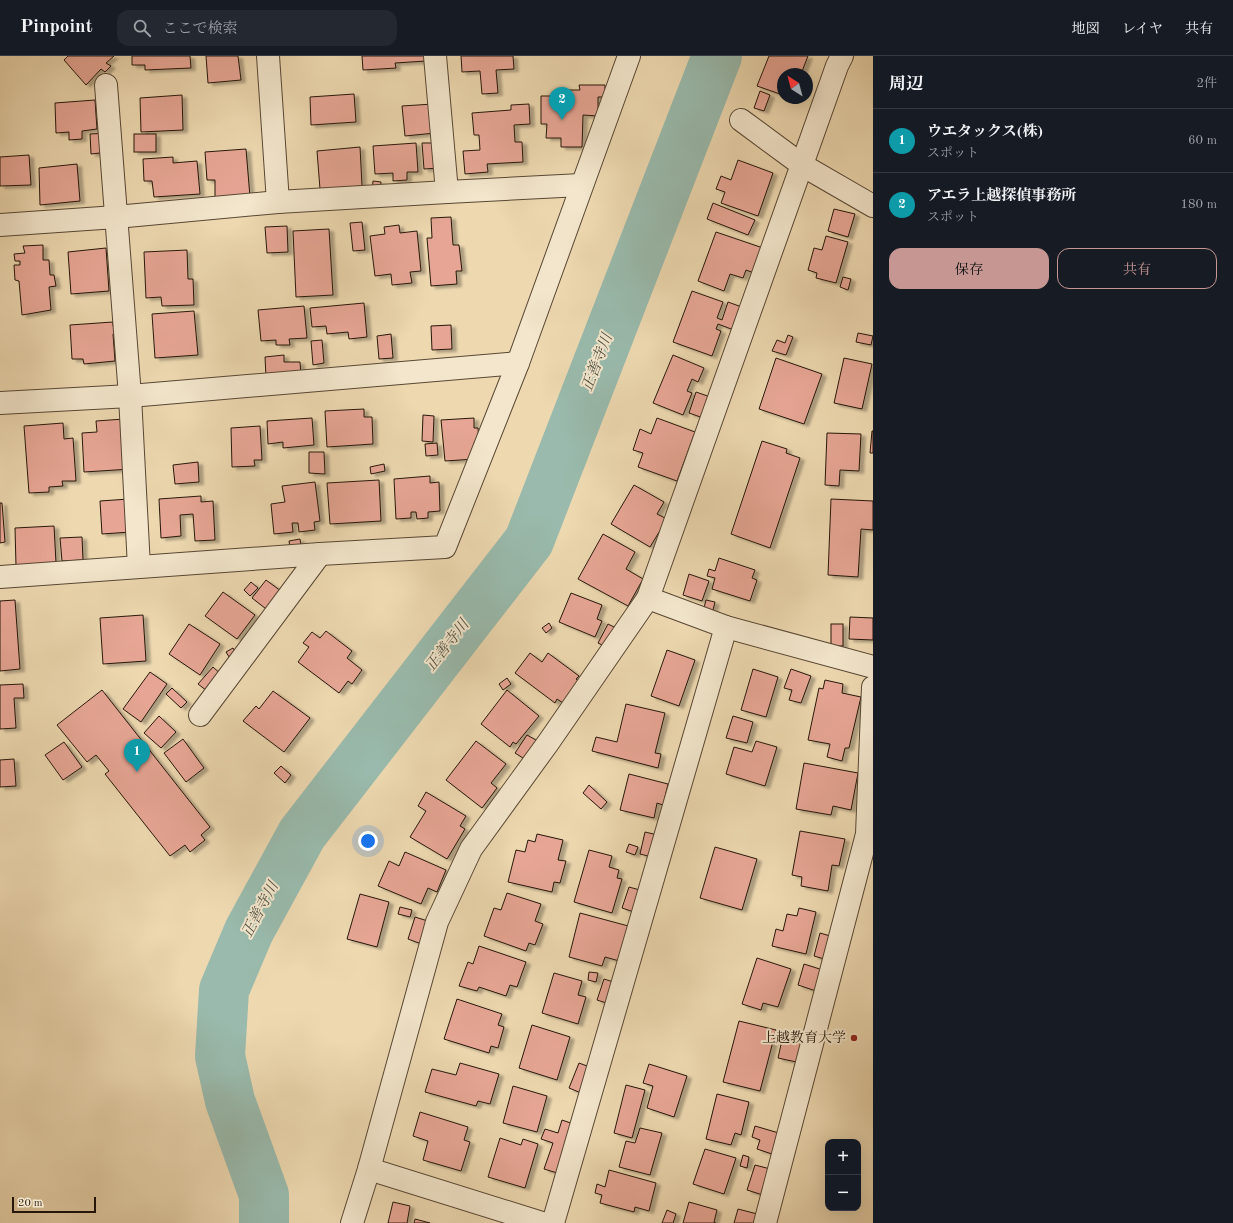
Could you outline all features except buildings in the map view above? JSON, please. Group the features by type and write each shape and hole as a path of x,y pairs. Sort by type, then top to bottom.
{"street":[{"path":"268,56 278,202"},
{"path":"436,56 447,192"},
{"path":"0,577 320,554 444,547 518,363 581,186 630,56"},
{"path":"352,1223 369,1169 437,922 471,849 548,743 648,598 837,66 842,56"},
{"path":"106,85 130,396 139,567"},
{"path":"741,120 802,165 873,206"},
{"path":"0,225 278,202 581,186"},
{"path":"0,403 130,396 518,363"},
{"path":"200,715 320,554"},
{"path":"648,598 726,627 873,667"},
{"path":"553,1223 726,627"},
{"path":"765,1223 867,834 873,687"},
{"path":"369,1169 542,1223"}],"waterway":[{"name":"正善寺川","path":"264,1223 264,1195 230,1101 220,1056 224,990 249,931 302,834 529,541 717,56"}],"place":[{"name":"アエラ上越探偵事務所","path":"562,120"},
{"name":"ウエタックス(株)","path":"137,772"},
{"name":"上越教育大学","path":"854,1038"}]}
